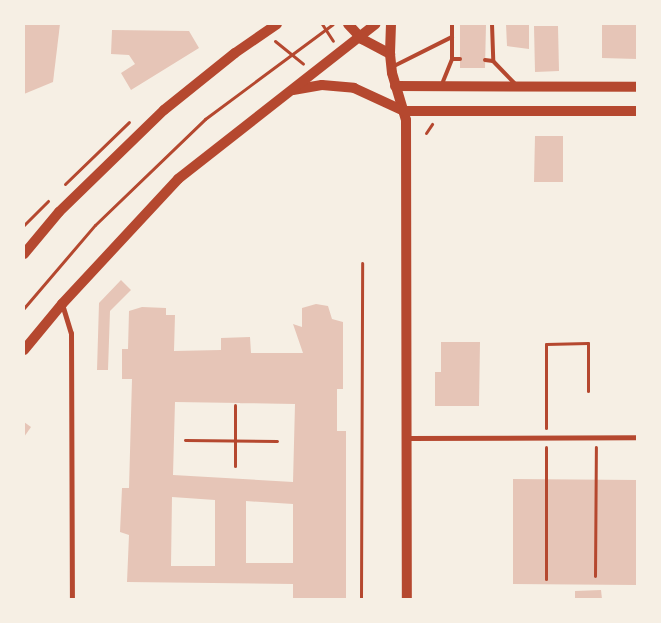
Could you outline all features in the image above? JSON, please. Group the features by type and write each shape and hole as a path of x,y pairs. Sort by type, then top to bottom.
{"main road":[{"path":"24,254 59,212 164,110 277,24"},
{"path":"348,24 359,36 390,54"},
{"path":"24,350 62,304 178,178 376,24"},
{"path":"391,24 390,54 395,86 404,111 407,599"},
{"path":"290,91 315,85 341,85 365,92 404,111 637,111"},
{"path":"395,86 637,87"}],"street":[{"path":"62,304 71,333 72,599"},
{"path":"406,438 637,437"}],"lane":[{"path":"441,87 452,59 452,24"},
{"path":"492,24 493,61"},
{"path":"392,67 452,37"},
{"path":"452,59 460,59"},
{"path":"485,60 493,61 518,86"}],"path":[{"path":"322,24 336,45"},
{"path":"24,308 96,225 205,119 333,24"},
{"path":"265,32 312,72"},
{"path":"361,599 362,263"},
{"path":"546,579 546,344 588,343 588,391"},
{"path":"235,405 235,466"},
{"path":"595,576 596,437"},
{"path":"185,440 277,441"}],"building":[{"path":"24,24 60,24 53,82 24,94"},
{"path":"460,24 486,24 485,68 460,68"},
{"path":"506,24 529,24 529,49 507,46"},
{"path":"602,24 637,24 637,59 602,58"},
{"path":"534,26 558,26 559,71 535,72"},
{"path":"112,30 189,31 199,48 131,90 121,73 135,64 129,55 111,54"},
{"path":"535,136 563,136 563,182 534,182"},
{"path":"121,280 131,290 110,311 108,370 97,370 99,303"},
{"path":"316,304 328,306 332,319 343,322 343,389 337,389 337,431 346,431 346,599 293,599 293,584 127,582 129,535 120,532 122,488 129,488 132,379 122,379 122,349 128,349 129,311 142,307 166,308 166,315 175,315 174,351 221,350 221,338 250,337 251,353 303,353 293,324 302,327 302,308","holes":["175,402 295,404 293,482 173,475","172,497 215,500 215,566 171,566","246,501 293,504 293,563 246,563"]},
{"path":"441,342 480,342 479,406 435,406 435,372 441,372"},
{"path":"24,422 31,427 24,437"},
{"path":"513,479 637,480 637,585 513,584"},
{"path":"601,590 602,599 575,599 575,591"}]}
